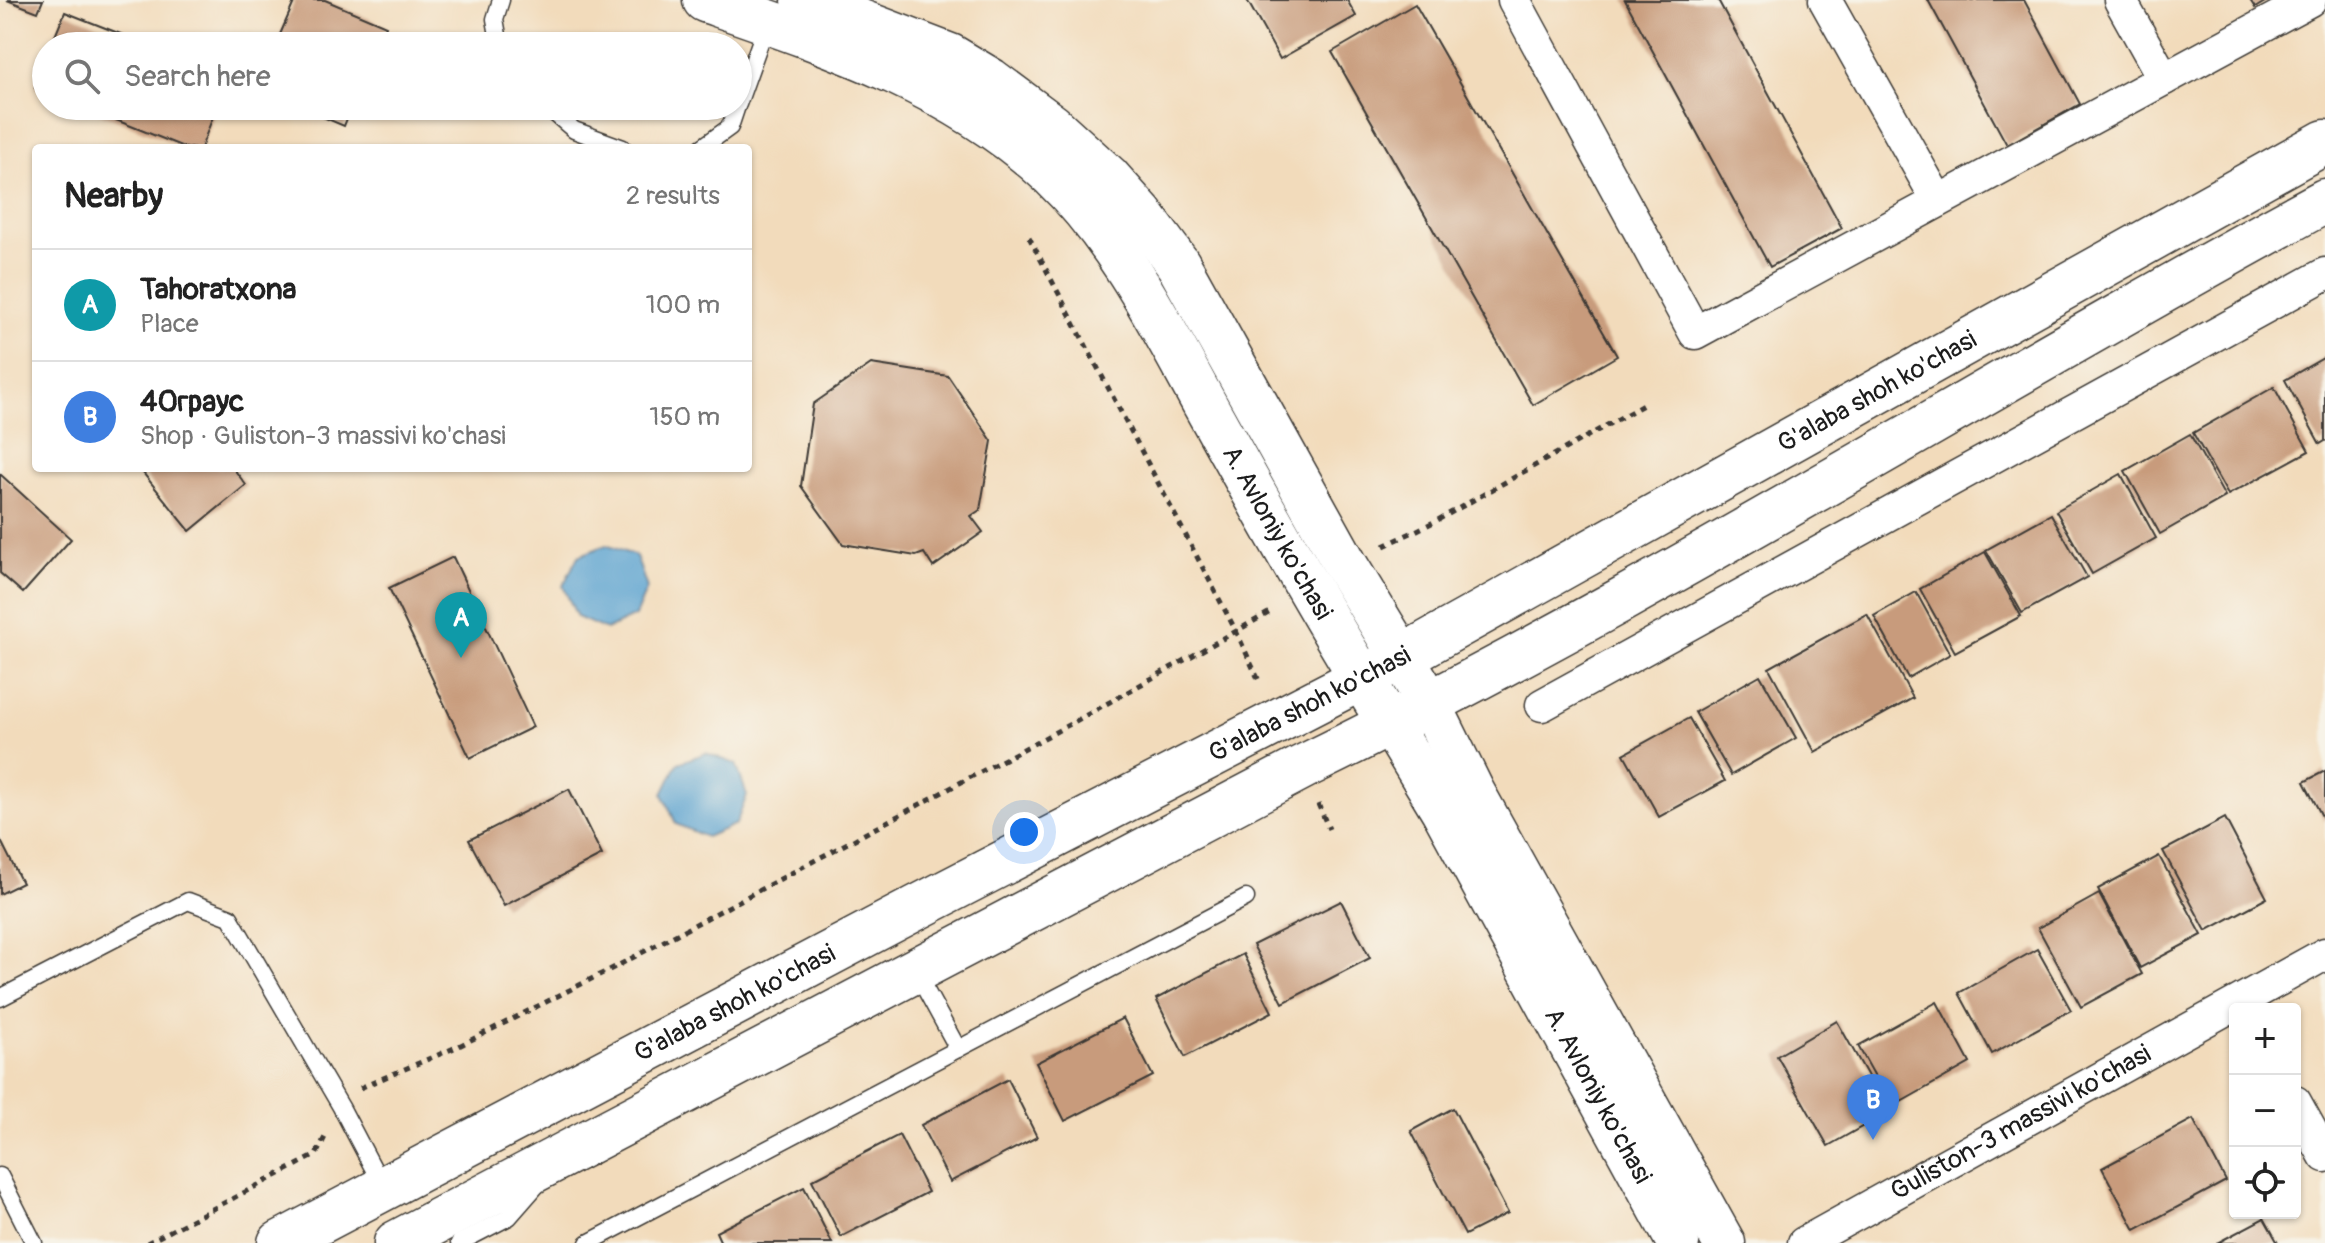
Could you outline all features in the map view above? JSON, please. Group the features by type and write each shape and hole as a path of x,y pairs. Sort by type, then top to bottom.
{"main road":[{"name":"A. Avloniy ko'chasi","path":"705,0 786,11 950,56 990,80 1052,126 1108,177 1178,264 1346,566 1430,704"},
{"name":"A. Avloniy ko'chasi","path":"786,11 879,65 944,96 1051,174 1095,220 1155,315 1307,590 1390,724"},
{"name":"G'alaba shoh ko'chasi","path":"280,1243 1402,657 2325,142"},
{"name":"G'alaba shoh ko'chasi","path":"396,1243 1303,767 1430,704 2325,201"}],"street":[{"path":"1514,0 1695,333 2310,0"},
{"path":"1825,0 1938,201"},
{"path":"2120,0 2164,79"},
{"path":"1542,705 2325,274"},
{"path":"1711,547 1753,589"},
{"name":"A. Avloniy ko'chasi","path":"1430,704 1474,793 1724,1243"},
{"name":"A. Avloniy ko'chasi","path":"1390,724 1442,810 1678,1243"},
{"name":"Guliston-3 massivi ko'chasi","path":"2244,1003 2325,954"},
{"name":"Guliston-3 massivi ko'chasi","path":"1804,1243 2229,1012"},
{"path":"2301,1113 2325,1156"}],"lane":[{"path":"497,32 495,19 501,0"},
{"path":"752,78 786,11"},
{"path":"562,120 574,130 612,144"},
{"path":"707,144 730,127 733,120"},
{"path":"588,1243 1246,898"},
{"path":"0,998 188,901 230,917 341,1107 384,1188"},
{"path":"915,971 958,1049"},
{"path":"459,1243 509,1217 564,1155"},
{"path":"0,1176 34,1243"}],"path":[{"path":"1029,237 1237,633 1278,720"},
{"path":"1346,566 1436,521 1643,405"},
{"path":"147,1243 316,1155 347,1093 459,1046 619,965 1237,633 1307,590"},
{"path":"1303,767 1329,829"}],"water":[{"path":"606,545 636,556 647,588 635,616 606,630 577,617 563,586 578,556"},
{"path":"706,753 736,764 747,795 736,824 706,837 676,824 663,794 678,763"}],"building":[{"path":"7,0 43,0 38,12"},
{"path":"295,0 325,0 386,26 384,32 281,32"},
{"path":"1247,0 1347,0 1356,16 1280,59"},
{"path":"1625,0 1718,0 1842,228 1770,267"},
{"path":"1928,0 2024,0 2080,104 2007,145"},
{"path":"2250,0 2268,0 2255,8"},
{"path":"1415,4 1617,356 1533,405 1332,52"},
{"path":"65,12 116,32 57,32"},
{"path":"116,120 212,120 203,144 176,144"},
{"path":"330,120 346,120 344,126"},
{"path":"2325,357 2325,441 2320,444 2285,380"},
{"path":"871,364 948,376 992,441 980,510 971,516 983,532 933,567 924,553 916,556 843,544 801,486 813,404"},
{"path":"2274,387 2309,451 2228,495 2193,433"},
{"path":"2190,434 2225,497 2160,534 2125,471"},
{"path":"142,472 236,472 246,485 190,531"},
{"path":"0,474 71,539 23,593 0,573"},
{"path":"2121,474 2156,538 2092,574 2056,511"},
{"path":"2051,514 2087,577 2022,613 1986,550"},
{"path":"1985,552 2021,616 1955,652 1920,589"},
{"path":"453,557 533,727 470,758 389,588"},
{"path":"1916,592 1950,654 1908,678 1874,616"},
{"path":"1867,614 1913,698 1815,752 1769,668"},
{"path":"1760,675 1796,738 1731,775 1695,712"},
{"path":"1689,718 1725,781 1659,817 1624,754"},
{"path":"2325,771 2325,822 2304,782"},
{"path":"569,789 602,855 504,906 469,840"},
{"path":"2225,818 2267,898 2206,931 2163,851"},
{"path":"0,839 22,883 0,894"},
{"path":"2159,856 2202,935 2140,968 2098,889"},
{"path":"2099,894 2142,974 2081,1007 2038,928"},
{"path":"1341,901 1370,958 1283,1003 1253,945"},
{"path":"2037,949 2071,1010 1992,1054 1959,993"},
{"path":"1243,954 1272,1012 1185,1057 1156,999"},
{"path":"1937,1002 1970,1063 1892,1107 1858,1046"},
{"path":"1123,1018 1153,1076 1065,1121 1036,1063"},
{"path":"1837,1021 1888,1112 1828,1146 1777,1056"},
{"path":"1008,1079 1037,1137 950,1182 921,1125"},
{"path":"1453,1108 1508,1213 1465,1235 1411,1131"},
{"path":"2193,1119 2226,1181 2135,1230 2102,1168"},
{"path":"899,1135 928,1192 841,1237 812,1180"},
{"path":"804,1187 832,1243 721,1243 716,1232"},
{"path":"2265,1219 2278,1243 2217,1243"}],"place":[{"name":"Tahoratxona","path":"461,658"},
{"name":"40граус","path":"1873,1140"}]}
